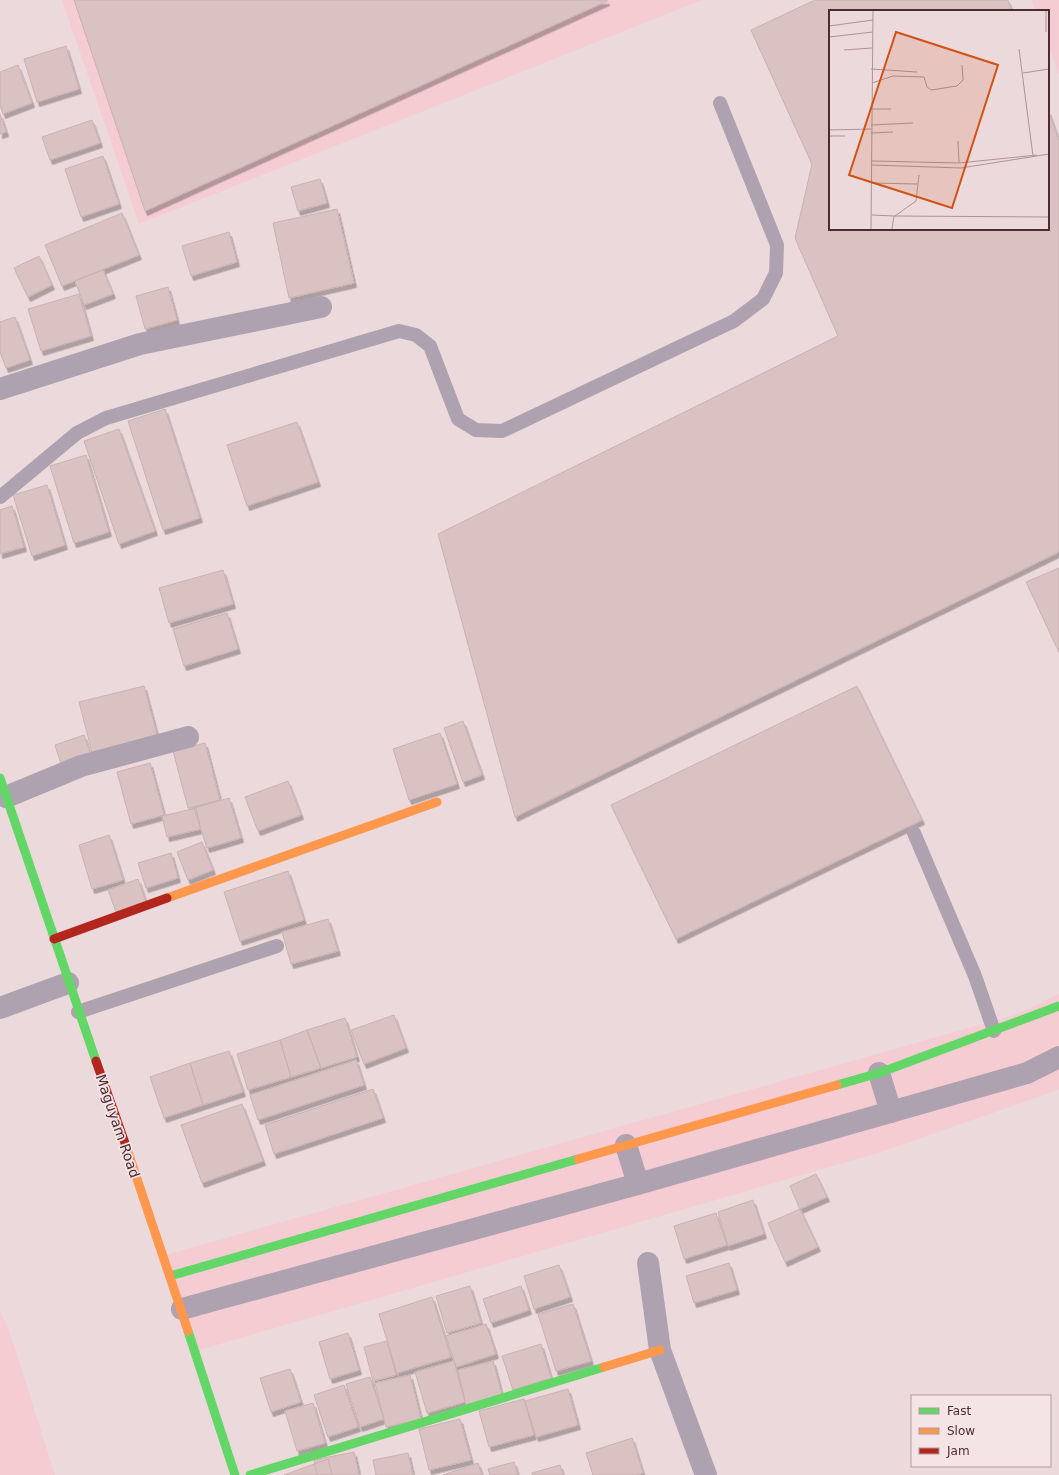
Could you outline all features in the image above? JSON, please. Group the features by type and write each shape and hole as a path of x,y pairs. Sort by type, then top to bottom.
{"street":[{"path":"0,389 140,344 321,307"},
{"path":"3,787 188,737"},
{"name":"Maguyam Road","path":"3,787 68,984 182,1309 236,1475"},
{"path":"54,939 437,802"},
{"path":"0,1008 68,984"},
{"path":"170,1276 879,1073 1059,1006"},
{"path":"182,1309 638,1184 1027,1073 1059,1057"},
{"path":"879,1073 891,1112"},
{"path":"626,1145 638,1184"},
{"path":"648,1264 660,1350 706,1475"},
{"path":"250,1475 660,1350"}],"lane":[{"path":"0,497 77,433 106,418 399,331 416,335 430,346 458,419 476,430 502,431 734,321 762,299 776,273 777,245 720,103"},
{"path":"914,833 974,976 994,1031"},
{"path":"78,1012 277,946"}],"shaded area":[{"path":"62,0 702,0 139,224"},
{"path":"1031,0 1059,0 1059,74 1049,47 1049,10 1036,10"},
{"path":"1059,994 1059,1089 1055,1091 881,1152 199,1350 166,1255 1015,1015"},
{"path":"0,1311 9,1330 55,1475 0,1475"}],"building":[{"path":"74,0 607,0 607,1 145,211"},
{"path":"815,0 1008,0 1012,10 829,10 829,230 1049,230 1049,113 1059,141 1059,552 515,817 438,534 838,336 795,238 812,164 751,30"},
{"path":"66,46 79,89 37,102 24,59"},
{"path":"18,65 32,103 3,114 0,105 0,72"},
{"path":"0,114 6,132 0,134"},
{"path":"92,120 100,143 50,160 42,137"},
{"path":"103,156 119,204 81,217 65,169"},
{"path":"320,179 327,203 298,211 291,187"},
{"path":"337,209 354,283 289,298 273,223"},
{"path":"122,213 139,255 62,286 45,245"},
{"path":"229,232 237,262 191,276 182,246"},
{"path":"39,256 52,285 28,297 14,268"},
{"path":"103,270 113,294 84,305 75,281"},
{"path":"168,287 177,320 145,329 136,296"},
{"path":"79,294 91,336 41,351 28,309"},
{"path":"15,317 30,360 6,368 0,352 0,322"},
{"path":"165,409 200,518 163,530 128,421"},
{"path":"297,422 318,482 247,506 227,445"},
{"path":"119,429 155,531 119,544 84,441"},
{"path":"86,455 109,532 74,543 50,466"},
{"path":"47,485 65,545 32,556 13,495"},
{"path":"12,506 24,547 0,554 0,510"},
{"path":"1059,568 1059,652 1026,582"},
{"path":"223,570 233,604 169,623 159,588"},
{"path":"227,613 238,649 184,666 173,629"},
{"path":"144,686 157,735 92,752 79,702"},
{"path":"857,686 922,820 676,939 611,805"},
{"path":"463,721 482,775 463,782 444,728"},
{"path":"440,733 457,784 409,800 393,749"},
{"path":"84,735 92,758 62,767 55,745"},
{"path":"205,743 220,800 188,808 173,751"},
{"path":"150,763 164,815 131,824 117,772"},
{"path":"288,781 301,815 258,831 245,797"},
{"path":"229,798 241,838 207,848 194,808"},
{"path":"196,808 201,829 167,837 162,816"},
{"path":"109,835 123,880 92,889 79,845"},
{"path":"202,842 213,870 188,880 177,852"},
{"path":"171,853 178,878 146,888 138,863"},
{"path":"288,871 304,920 240,941 224,892"},
{"path":"138,879 146,902 116,912 108,890"},
{"path":"328,919 338,951 291,964 282,932"},
{"path":"394,1015 406,1048 364,1064 351,1030"},
{"path":"345,1018 357,1057 321,1068 307,1030"},
{"path":"307,1030 321,1068 291,1077 280,1040"},
{"path":"280,1040 291,1077 248,1090 237,1054"},
{"path":"229,1051 243,1092 203,1105 190,1063"},
{"path":"356,1060 364,1085 258,1120 250,1095"},
{"path":"190,1063 203,1105 164,1118 150,1077"},
{"path":"373,1089 383,1118 274,1154 265,1125"},
{"path":"242,1104 263,1161 202,1183 181,1125"},
{"path":"816,1174 827,1197 800,1209 790,1186"},
{"path":"753,1200 764,1234 728,1246 718,1212"},
{"path":"800,1209 818,1247 785,1262 768,1223"},
{"path":"716,1213 727,1245 684,1259 674,1226"},
{"path":"729,1263 737,1290 694,1303 686,1276"},
{"path":"559,1265 570,1297 534,1309 524,1276"},
{"path":"470,1286 481,1323 447,1333 436,1296"},
{"path":"521,1286 529,1310 491,1323 483,1299"},
{"path":"432,1297 451,1357 397,1373 379,1314"},
{"path":"573,1304 591,1361 556,1371 538,1314"},
{"path":"486,1324 496,1354 456,1367 446,1336"},
{"path":"348,1333 359,1370 330,1379 319,1342"},
{"path":"387,1341 396,1375 373,1381 364,1347"},
{"path":"541,1344 551,1378 513,1390 502,1356"},
{"path":"454,1361 465,1402 427,1413 415,1372"},
{"path":"493,1361 502,1395 466,1405 458,1370"},
{"path":"290,1369 301,1402 271,1412 260,1378"},
{"path":"410,1375 421,1419 386,1427 375,1383"},
{"path":"370,1377 384,1419 360,1427 346,1384"},
{"path":"344,1385 358,1427 328,1437 314,1395"},
{"path":"568,1389 578,1425 536,1437 525,1401"},
{"path":"524,1399 534,1435 489,1447 479,1411"},
{"path":"313,1403 325,1443 297,1451 285,1411"},
{"path":"460,1419 471,1460 429,1470 419,1429"},
{"path":"632,1438 643,1473 636,1475 593,1475 586,1453"},
{"path":"354,1452 359,1475 317,1475 314,1460"},
{"path":"408,1453 413,1475 376,1475 373,1460"},
{"path":"328,1459 332,1475 284,1475"},
{"path":"514,1462 518,1475 490,1475 488,1469"},
{"path":"478,1463 482,1475 443,1475"},
{"path":"560,1465 563,1475 532,1475 532,1473"}],"traffic: fast":[{"path":"0,778 96,1061"},
{"path":"837,1085 879,1073 1059,1006"},
{"path":"170,1276 578,1159"},
{"path":"188,1331 235,1475"},
{"path":"250,1475 604,1367"}],"traffic: slow":[{"path":"167,898 437,802"},
{"path":"578,1159 837,1085"},
{"path":"126,1146 188,1331"},
{"path":"604,1367 660,1350"}],"traffic: jam":[{"path":"54,939 167,898"},
{"path":"96,1061 126,1146"}]}
